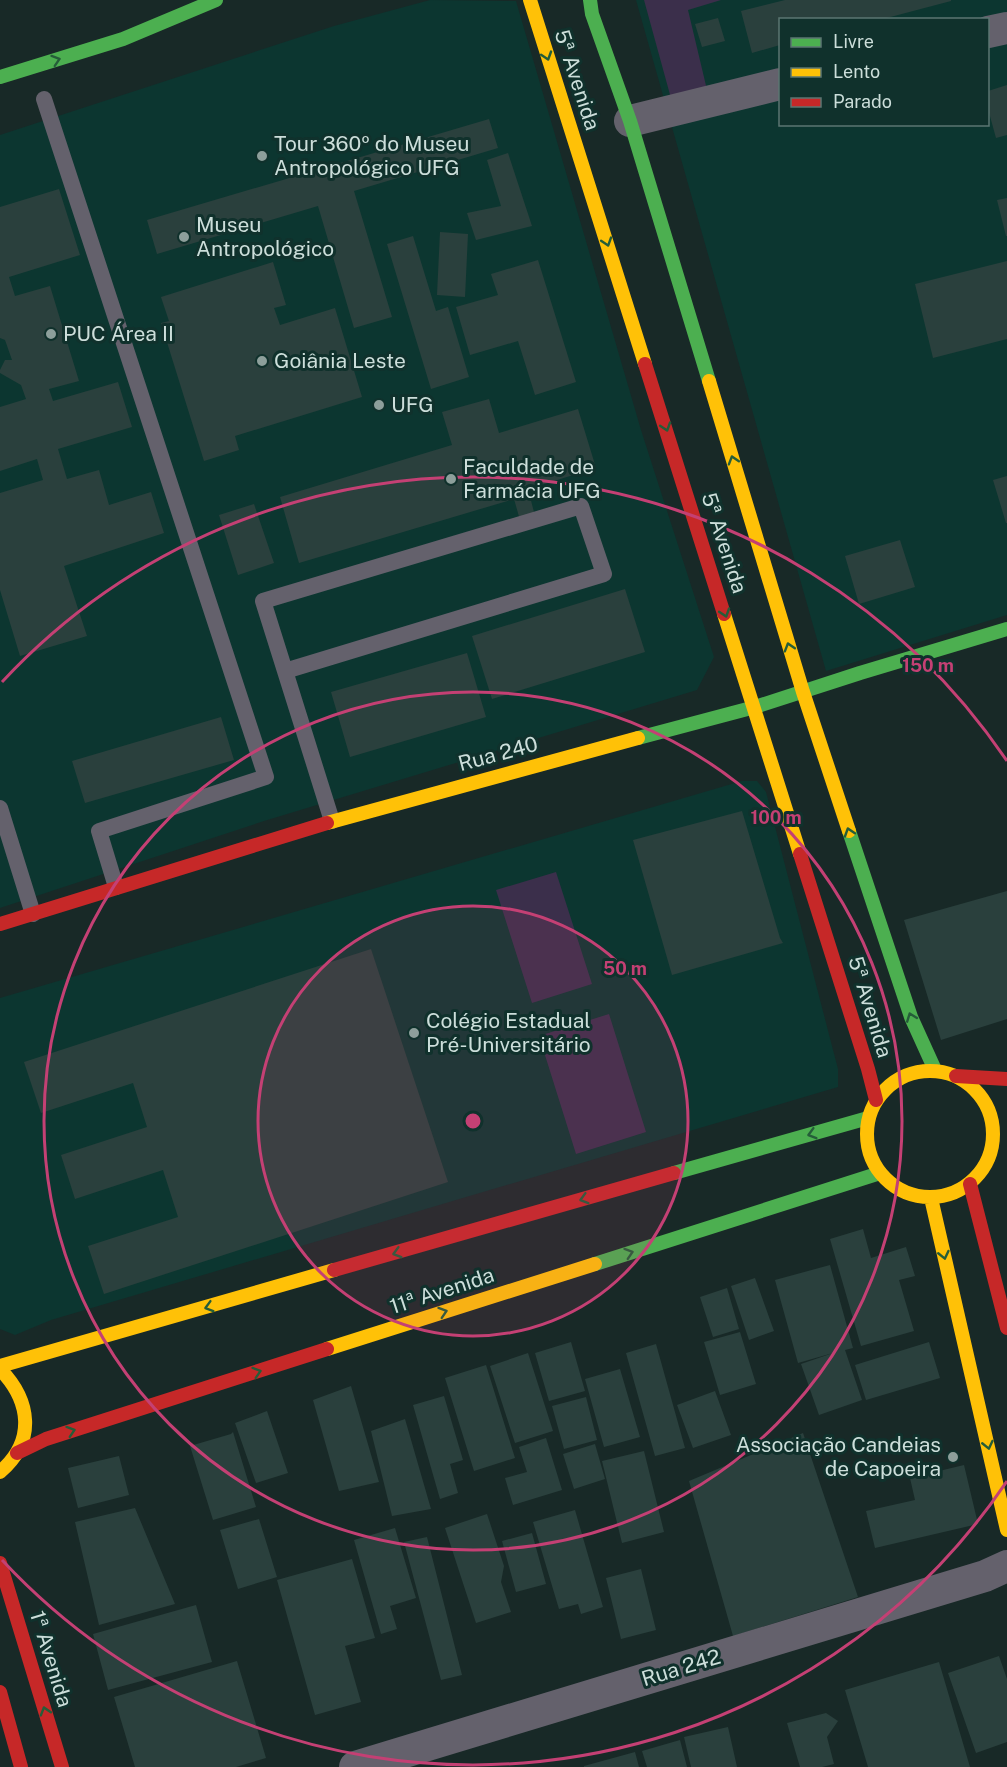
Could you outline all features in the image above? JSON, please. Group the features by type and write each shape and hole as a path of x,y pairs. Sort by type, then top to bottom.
{"main road":[{"path":"0,77 123,39 216,0"},
{"name":"5ª Avenida","path":"530,0 876,1100"},
{"name":"5ª Avenida","path":"590,0 592,14 630,121 803,692 910,1017 935,1070"},
{"name":"Rua 240","path":"0,924 332,821 754,707 1007,629"},
{"path":"1007,1079 956,1076 935,1070 901,1077 887,1087 876,1100 868,1118 867,1138 871,1157 880,1173 895,1187 912,1195 931,1198 952,1194 975,1179 1007,1150"},
{"path":"956,1076 973,1086 986,1101 993,1119 994,1138 990,1157 975,1179 1007,1328"},
{"path":"2,1474 17,1453 24,1436 25,1418 22,1401 15,1386 0,1368 868,1118"},
{"name":"11ª Avenida","path":"17,1453 57,1435 880,1173"},
{"path":"931,1198 1007,1530"},
{"name":"1ª Avenida","path":"0,1563 62,1767"},
{"path":"0,1692 21,1767"}],"street":[{"path":"989,32 1007,28"},
{"path":"630,121 779,84"},
{"name":"Rua 242","path":"355,1767 985,1576 1007,1566"}],"lane":[{"path":"44,99 266,777 99,831 116,887"},
{"path":"285,671 604,574 581,506 263,601 332,821"},
{"path":"0,808 33,914"}],"shaded area":[{"name":"UFG","path":"430,0 516,1 641,430 714,657 697,690 264,821 0,908 0,135 334,26"},
{"path":"636,0 1007,0 1007,615 826,671"},
{"path":"644,0 721,0 688,10 708,94 672,102"},
{"name":"Colégio Estadual Pré-Universitário","path":"742,781 757,781 766,792 838,1069 838,1087 51,1320 15,1335 0,1329 0,998"},
{"path":"556,872 592,984 532,1003 496,890"},
{"path":"609,1014 646,1132 576,1154 539,1036"}],"building":[{"path":"785,0 951,0 887,18 779,18 779,45 752,53 741,11"},
{"path":"718,18 725,41 702,47 695,24"},
{"path":"1007,85 1007,135 996,138 989,113 989,91"},
{"name":"Museu Antropológico","path":"489,119 498,148 354,191 392,317 354,328 318,206 157,254 147,220"},
{"path":"508,153 532,226 476,240 467,213 501,206 487,160"},
{"path":"59,189 80,255 9,277 15,296 50,286 79,381 49,389 53,401 118,382 132,427 58,449 67,479 99,470 109,505 151,492 164,533 64,566 87,636 20,656 0,590 0,493 43,480 37,459 0,471 0,407 26,399 21,385 0,373 5,360 12,360 5,340 0,338 0,207"},
{"path":"1007,198 1007,236 1006,236 997,200"},
{"path":"440,232 468,234 465,297 437,295"},
{"path":"413,236 436,311 448,307 469,377 431,389 387,244"},
{"path":"538,260 576,382 535,395 518,341 470,355 456,307 498,295 491,274"},
{"path":"1007,261 1007,339 933,358 915,284"},
{"name":"Goiânia Leste","path":"273,262 286,305 274,308 280,325 335,308 362,397 235,436 239,450 204,461 161,323 169,321 161,297"},
{"name":"Faculdade de Farmácia UFG","path":"489,399 499,433 578,409 596,468 528,489 535,516 520,520 514,499 299,563 280,497 452,445 442,412"},
{"path":"1007,476 1007,523 1006,523 993,480"},
{"path":"254,504 274,563 238,575 219,515"},
{"path":"900,540 915,587 859,604 845,556"},
{"path":"625,589 645,652 492,699 472,636"},
{"path":"467,653 486,717 350,757 331,692"},
{"path":"221,717 234,760 85,803 72,761"},
{"path":"742,811 783,943 672,975 633,840"},
{"path":"1007,891 1007,1019 941,1040 904,920"},
{"path":"371,949 448,1182 104,1294 88,1246 178,1217 163,1170 75,1199 61,1155 147,1127 133,1083 41,1113 24,1062"},
{"path":"863,1229 871,1258 906,1247 915,1276 899,1280 914,1331 861,1346 830,1239"},
{"path":"830,1265 853,1348 845,1350 862,1400 819,1415 801,1364 833,1353 798,1363 775,1280"},
{"path":"755,1278 774,1331 749,1340 731,1286"},
{"path":"727,1288 739,1329 713,1337 700,1297"},
{"path":"740,1332 756,1384 720,1395 704,1342"},
{"path":"571,1342 585,1391 549,1401 535,1353"},
{"path":"929,1342 940,1378 866,1400 855,1365"},
{"path":"656,1344 685,1448 655,1456 626,1353"},
{"path":"528,1353 553,1431 515,1443 490,1366"},
{"path":"486,1365 515,1458 474,1471 445,1378"},
{"path":"620,1369 640,1437 604,1447 585,1379"},
{"path":"351,1386 379,1482 339,1491 313,1400"},
{"path":"715,1391 731,1435 693,1448 677,1405"},
{"path":"444,1396 463,1460 450,1464 458,1493 440,1499 413,1405"},
{"path":"586,1397 597,1440 564,1449 552,1406"},
{"path":"267,1411 288,1473 256,1483 235,1423"},
{"path":"405,1419 431,1509 392,1516 371,1431"},
{"path":"233,1432 256,1507 213,1520 190,1446"},
{"path":"803,1433 858,1597 733,1636 689,1481"},
{"path":"546,1438 562,1490 513,1505 505,1478 527,1472 519,1447"},
{"path":"595,1444 605,1479 574,1489 563,1454"},
{"path":"644,1451 664,1532 622,1543 602,1461"},
{"path":"119,1456 129,1495 78,1508 68,1468"},
{"path":"964,1465 978,1524 875,1548 866,1511 915,1500 910,1478"},
{"path":"135,1508 175,1604 99,1625 75,1522"},
{"path":"575,1510 603,1607 581,1614 578,1604 559,1609 533,1522"},
{"path":"487,1514 504,1566 501,1582 511,1612 476,1623 445,1528"},
{"path":"259,1519 277,1577 238,1589 220,1530"},
{"path":"395,1528 416,1598 390,1606 397,1629 381,1634 354,1540"},
{"path":"532,1533 546,1584 516,1592 502,1541"},
{"path":"427,1537 462,1675 441,1680 404,1542"},
{"path":"352,1559 375,1638 345,1646 361,1702 315,1715 277,1580"},
{"path":"641,1569 656,1630 621,1639 606,1578"},
{"path":"196,1605 212,1662 108,1690 93,1634"},
{"path":"999,1656 1007,1679 1007,1742 976,1753 948,1673"},
{"path":"237,1661 266,1758 236,1767 135,1767 114,1697"},
{"path":"939,1662 970,1767 868,1767 845,1690"},
{"path":"826,1713 838,1721 827,1737 834,1764 822,1767 800,1767 787,1723"},
{"path":"728,1727 737,1767 691,1767 684,1737"},
{"path":"680,1740 687,1767 647,1767 642,1751"},
{"path":"635,1752 639,1767 584,1767 584,1766"}],"traffic: fast":[{"path":"0,77 123,39 216,0"},
{"path":"590,0 592,14 630,121 709,381"},
{"path":"638,738 755,707 1007,629"},
{"path":"849,831 911,1017 935,1070"},
{"path":"674,1173 868,1118"},
{"path":"595,1264 880,1173"}],"traffic: slow":[{"path":"530,0 645,364"},
{"path":"709,381 803,692 849,831"},
{"path":"724,614 800,854"},
{"path":"327,823 638,738"},
{"path":"930,1071 954,1075 975,1089 989,1110 993,1134 989,1158 975,1179 954,1193 930,1197 906,1193 885,1179 871,1158 867,1134 871,1110 885,1089 906,1075 930,1071"},
{"path":"931,1198 1007,1530"},
{"path":"327,1349 595,1264"},
{"path":"0,1366 334,1270"},
{"path":"0,1369 18,1394 25,1421 20,1447 12,1460 0,1472"}],"traffic: jam":[{"path":"645,364 724,614"},
{"path":"0,924 327,823"},
{"path":"800,854 876,1100"},
{"path":"956,1076 1007,1079"},
{"path":"334,1270 674,1173"},
{"path":"970,1184 1007,1328"},
{"path":"17,1453 46,1439 327,1349"},
{"path":"0,1563 62,1767"},
{"path":"0,1692 21,1767"}],"place":[{"name":"Tour 360º do Museu Antropológico UFG","path":"262,156"},
{"name":"Museu Antropológico","path":"184,237"},
{"name":"PUC Área II","path":"51,334"},
{"name":"Goiânia Leste","path":"262,361"},
{"name":"UFG","path":"379,405"},
{"name":"Faculdade de Farmácia UFG","path":"451,479"},
{"name":"Colégio Estadual Pré-Universitário","path":"414,1033"},
{"name":"Associação Candeias de Capoeira","path":"953,1457"}]}
